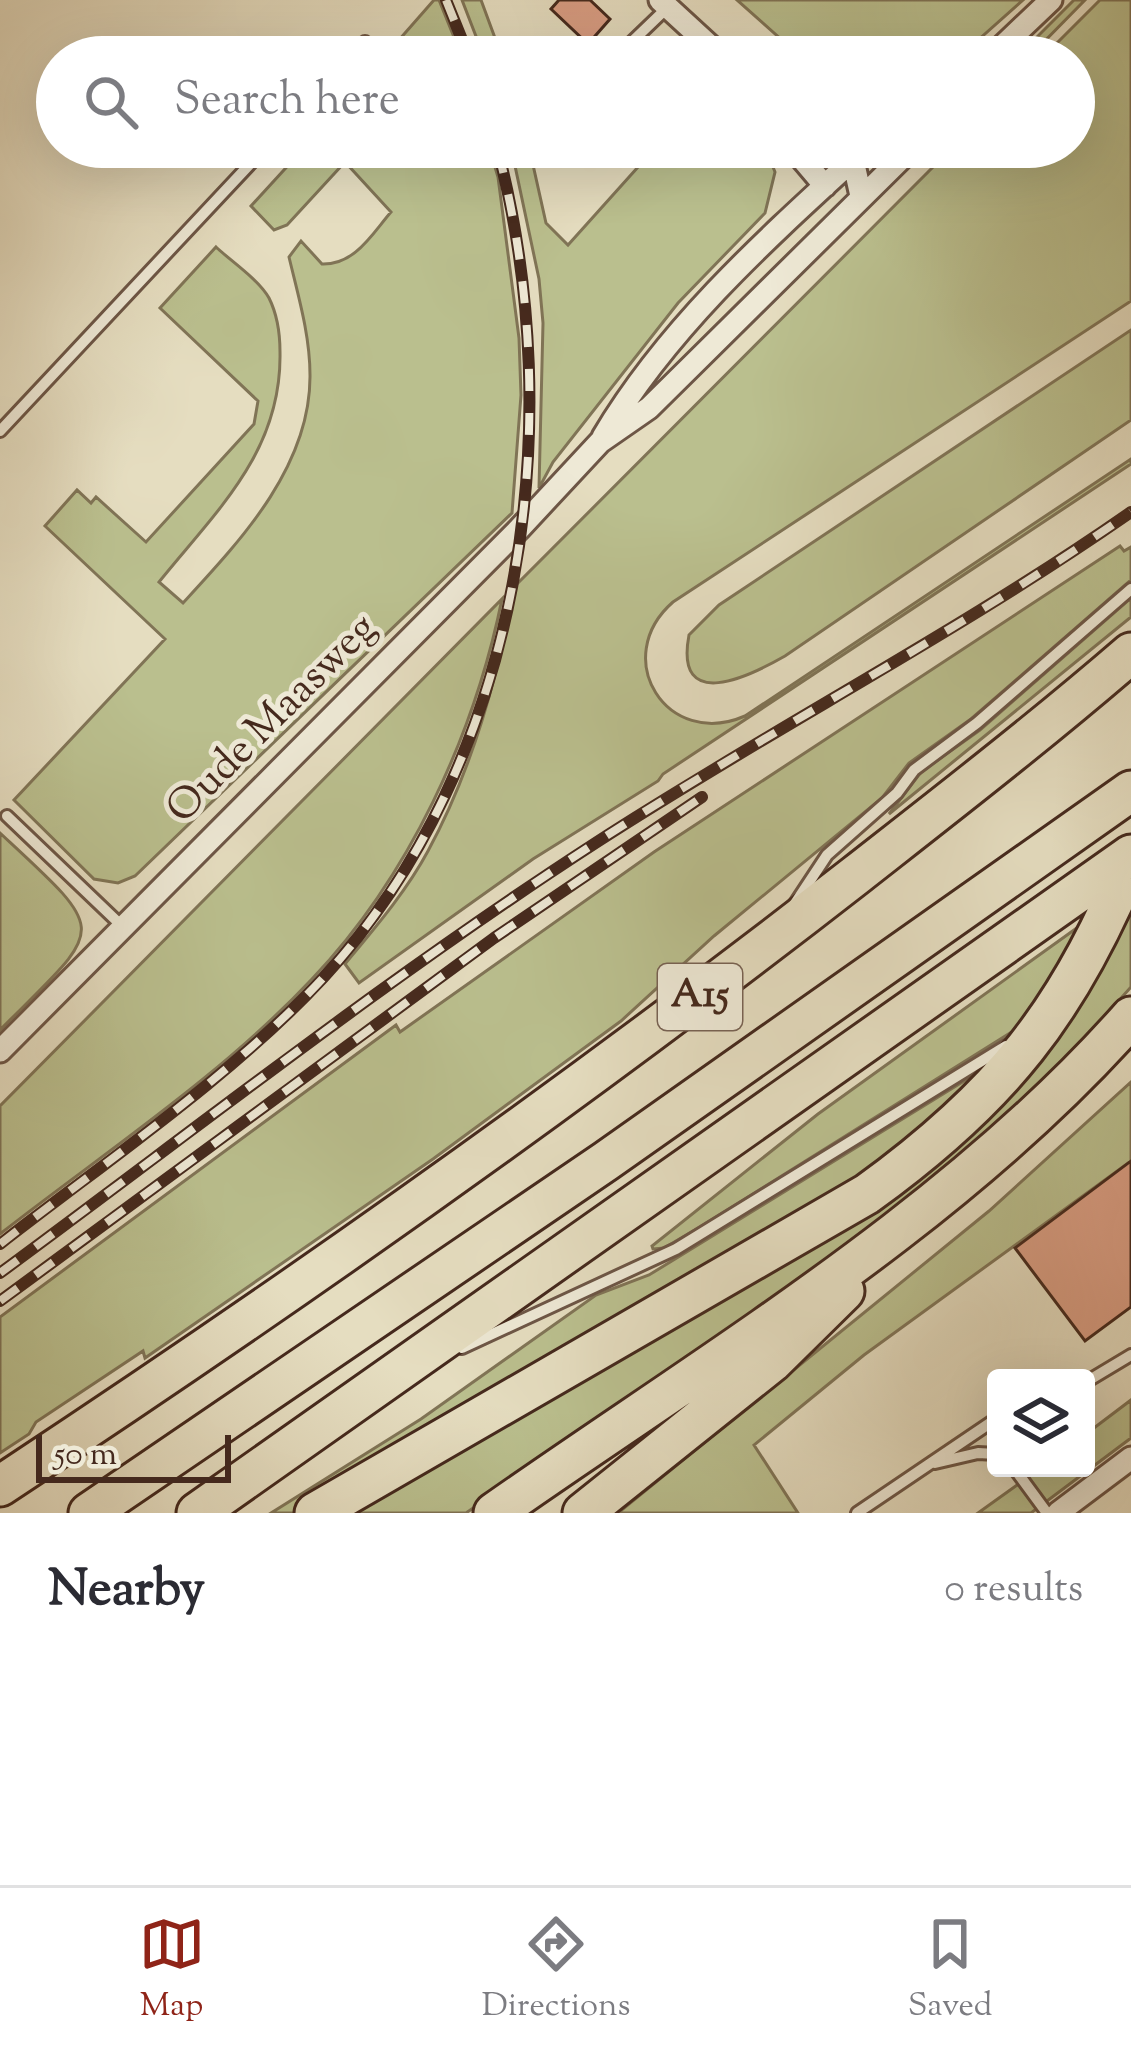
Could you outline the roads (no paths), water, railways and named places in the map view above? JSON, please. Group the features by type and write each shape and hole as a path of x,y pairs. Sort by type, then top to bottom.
{"highway":[{"name":"A15","path":"0,1486 253,1319 702,995 1057,717 1131,653"},
{"name":"A15","path":"88,1513 625,1148 1131,791"},
{"path":"315,1513 868,1194 959,1123 1004,1078 1054,1014 1108,917 1131,857"},
{"path":"197,1513 1131,857"},
{"path":"494,1513 868,1253 1017,1133 1131,1017"},
{"path":"583,1513 772,1363 947,1191"}],"street":[{"path":"1014,36 1052,0"},
{"path":"667,2 701,36"},
{"path":"810,168 825,185 861,196 891,168"},
{"name":"Oude Maasweg","path":"600,442 632,388 707,298 839,168"},
{"name":"Oude Maasweg","path":"0,1051 600,442 649,408 861,196 855,168"},
{"path":"1058,1513 1131,1458"}],"lane":[{"path":"635,36 667,2"},
{"path":"0,431 246,168"},
{"path":"790,926 794,904 827,855 897,793 924,760 977,723 1131,589"},
{"path":"7,816 122,926"},
{"path":"388,1381 676,1250 1054,1014"},
{"path":"1095,1377 1130,1356"},
{"path":"857,1513 987,1425"},
{"path":"926,1465 987,1454"},
{"path":"1021,1477 1047,1513"}],"railway":[{"path":"446,0 461,36"},
{"path":"0,1244 167,1117 288,1014 323,978 391,891 445,796 485,693 512,585 527,475 529,364 519,254 501,168"},
{"path":"0,1273 520,893 663,800 1000,598 1131,512"},
{"path":"0,1301 494,938 702,797"}]}
